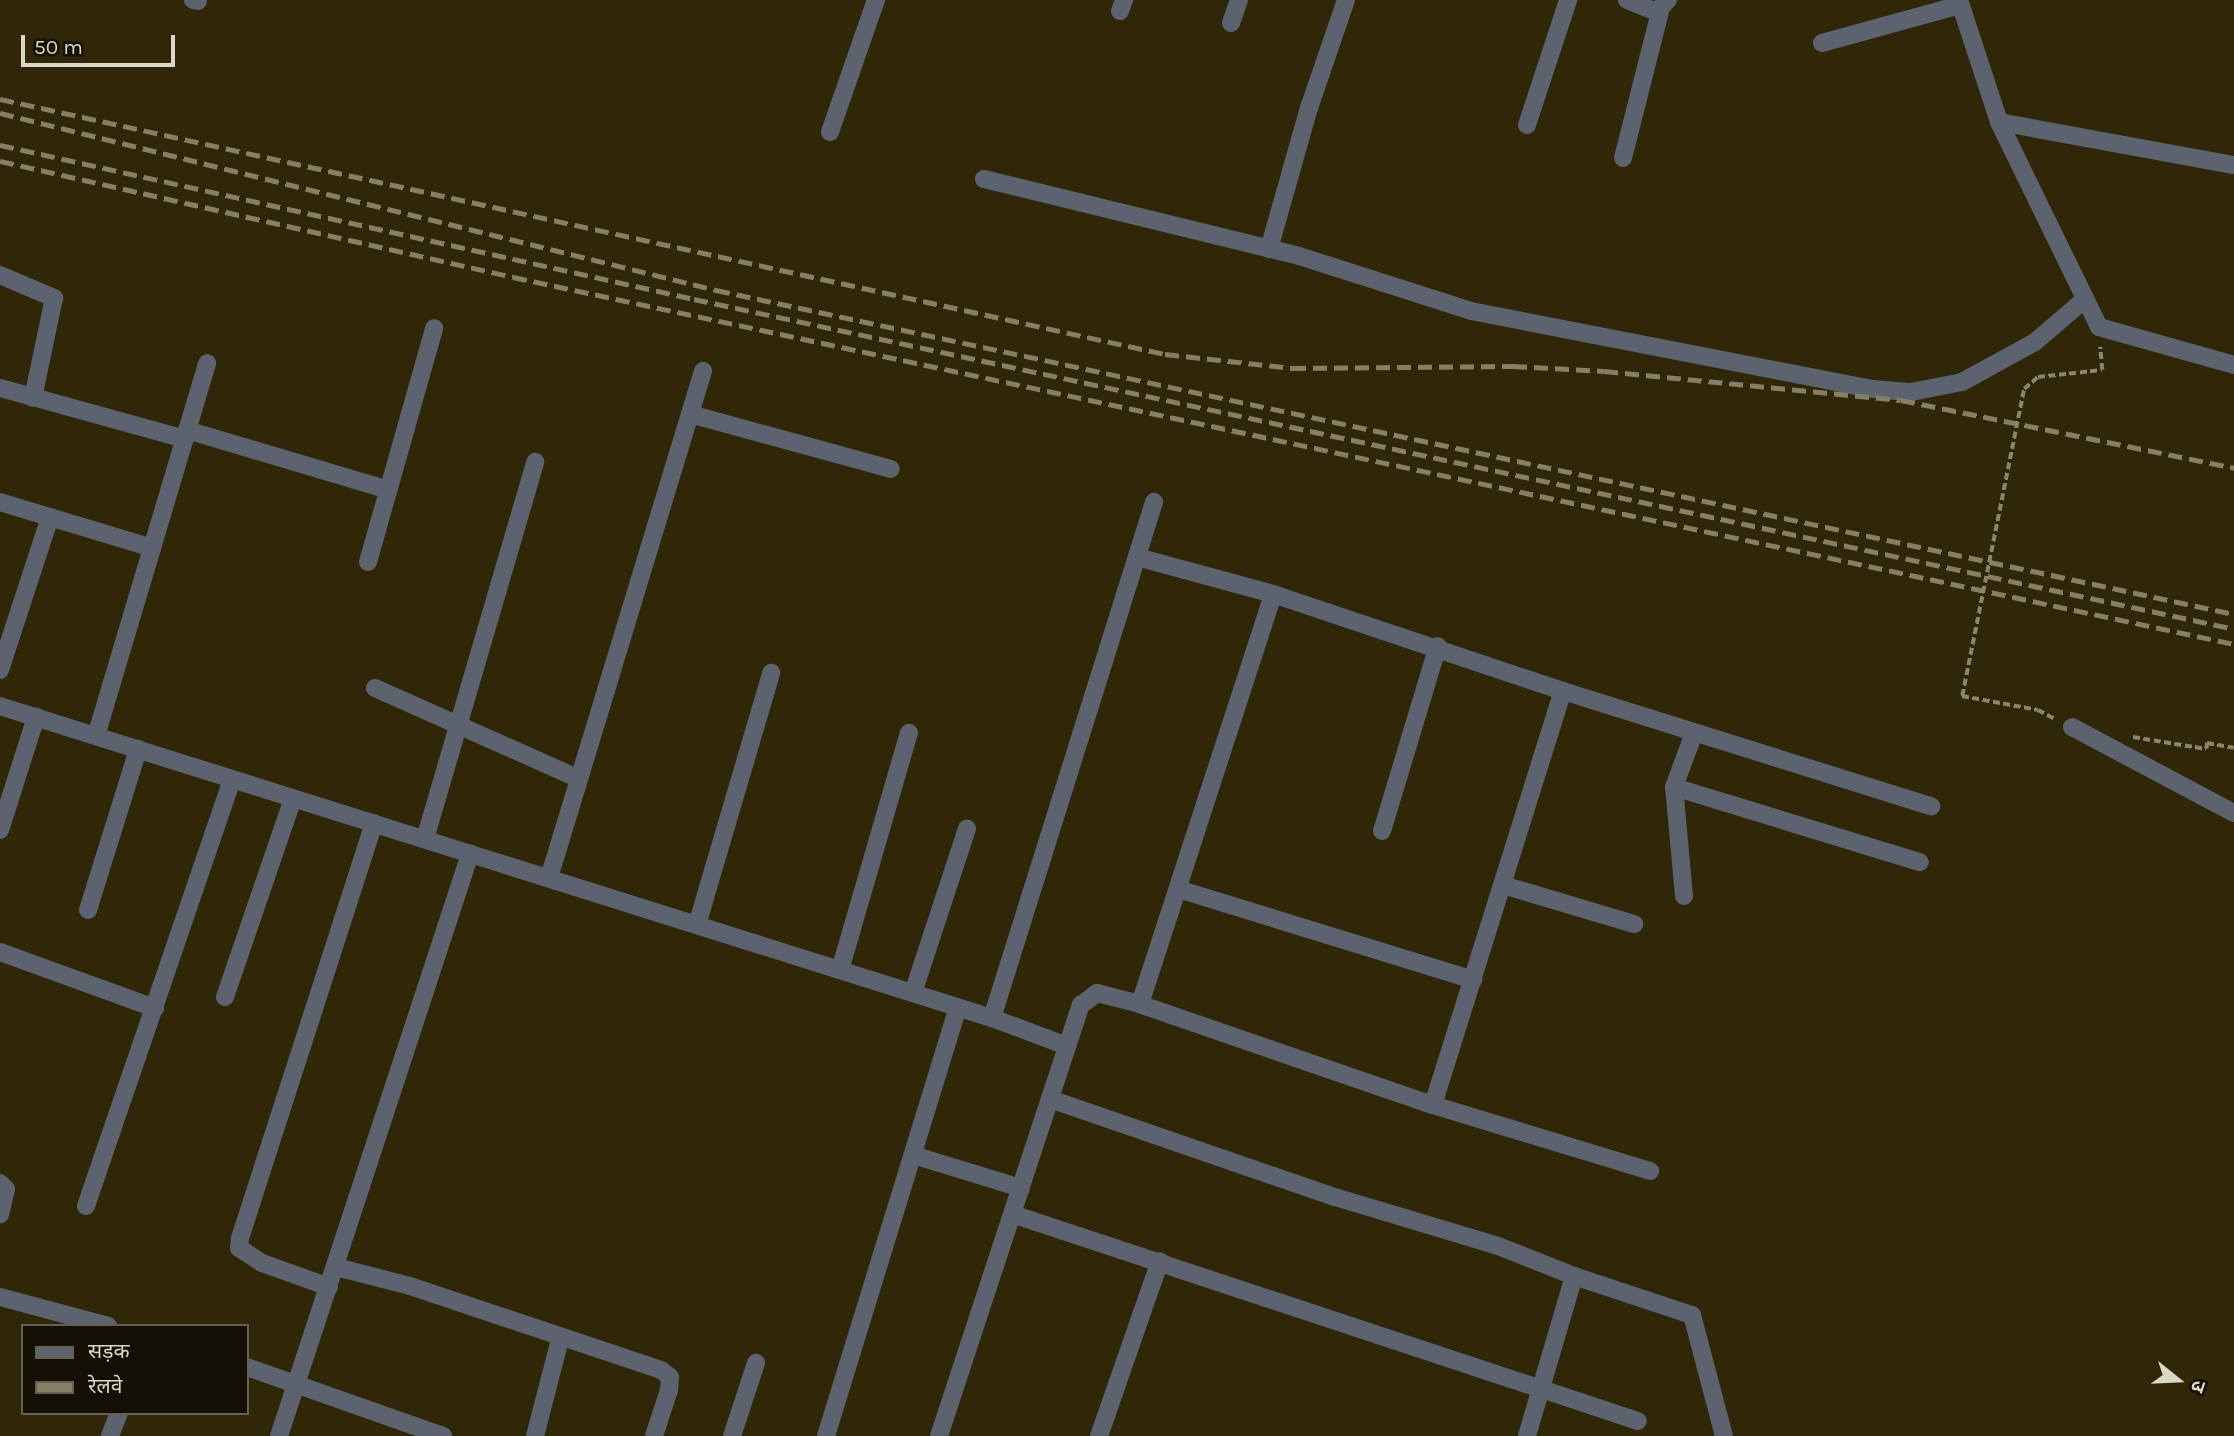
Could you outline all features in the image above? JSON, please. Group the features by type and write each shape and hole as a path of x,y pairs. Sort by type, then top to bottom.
{"street":[{"path":"830,132 876,0"},
{"path":"1231,23 1239,0"},
{"path":"1269,249 1309,108 1346,0"},
{"path":"1527,125 1568,0"},
{"path":"1623,158 1664,6 1627,0"},
{"path":"1822,43 1960,2 1999,122 2099,327 2234,365"},
{"path":"1999,122 2234,165"},
{"path":"984,179 1269,249 1471,310 1765,371 1911,392 1937,390 1998,365 2085,299"},
{"path":"0,275 54,298 33,398"},
{"path":"368,562 434,328"},
{"path":"96,736 207,363"},
{"path":"549,878 703,371"},
{"path":"0,388 388,490"},
{"path":"690,414 891,469"},
{"path":"425,839 535,462"},
{"path":"0,502 152,548"},
{"path":"992,1017 1154,502"},
{"path":"0,670 50,517"},
{"path":"1137,557 1273,594 1437,646 1563,691 1931,806"},
{"path":"1139,1004 1273,594"},
{"path":"1382,831 1437,646"},
{"path":"696,925 771,673"},
{"path":"375,688 579,779"},
{"path":"1433,1105 1563,691"},
{"path":"0,706 992,1017 1067,1046"},
{"path":"0,830 36,717"},
{"path":"2072,727 2234,813"},
{"path":"840,970 909,733"},
{"path":"1684,897 1674,787 1694,733"},
{"path":"88,910 138,749"},
{"path":"86,1206 232,779"},
{"path":"1674,787 1920,862"},
{"path":"225,997 293,798"},
{"path":"329,1287 261,1263 240,1248 240,1238 374,824"},
{"path":"913,993 967,830"},
{"path":"279,1436 470,854"},
{"path":"1503,885 1634,924"},
{"path":"1178,889 1473,980"},
{"path":"0,952 155,1008"},
{"path":"939,1436 1067,1046 1085,998 1097,993 1139,1004 1433,1105 1650,1171"},
{"path":"826,1436 958,1008"},
{"path":"1050,1099 1335,1197 1498,1246 1574,1276 1692,1315 1724,1436"},
{"path":"914,1155 1021,1188"},
{"path":"0,1183 6,1189 0,1214"},
{"path":"1012,1214 1638,1421"},
{"path":"1099,1436 1160,1261"},
{"path":"336,1267 410,1286 560,1339 661,1370 670,1377 654,1436"},
{"path":"1527,1436 1574,1276"},
{"path":"0,1297 101,1324"},
{"path":"535,1436 560,1339"},
{"path":"732,1436 756,1363"},
{"path":"248,1367 443,1436"},
{"path":"110,1436 118,1415"}],"path":[{"path":"2072,727 2038,710 1962,696 2024,389 2038,377 2102,370 2099,327"},
{"path":"2126,736 2206,749 2207,743 2234,748"}],"railway":[{"path":"0,99 1165,354 1292,368 1513,366 1604,371 1901,400 2234,468"},
{"path":"0,113 716,290 2234,614"},
{"path":"0,145 694,299 2234,629"},
{"path":"0,161 513,277 2234,644"}]}
